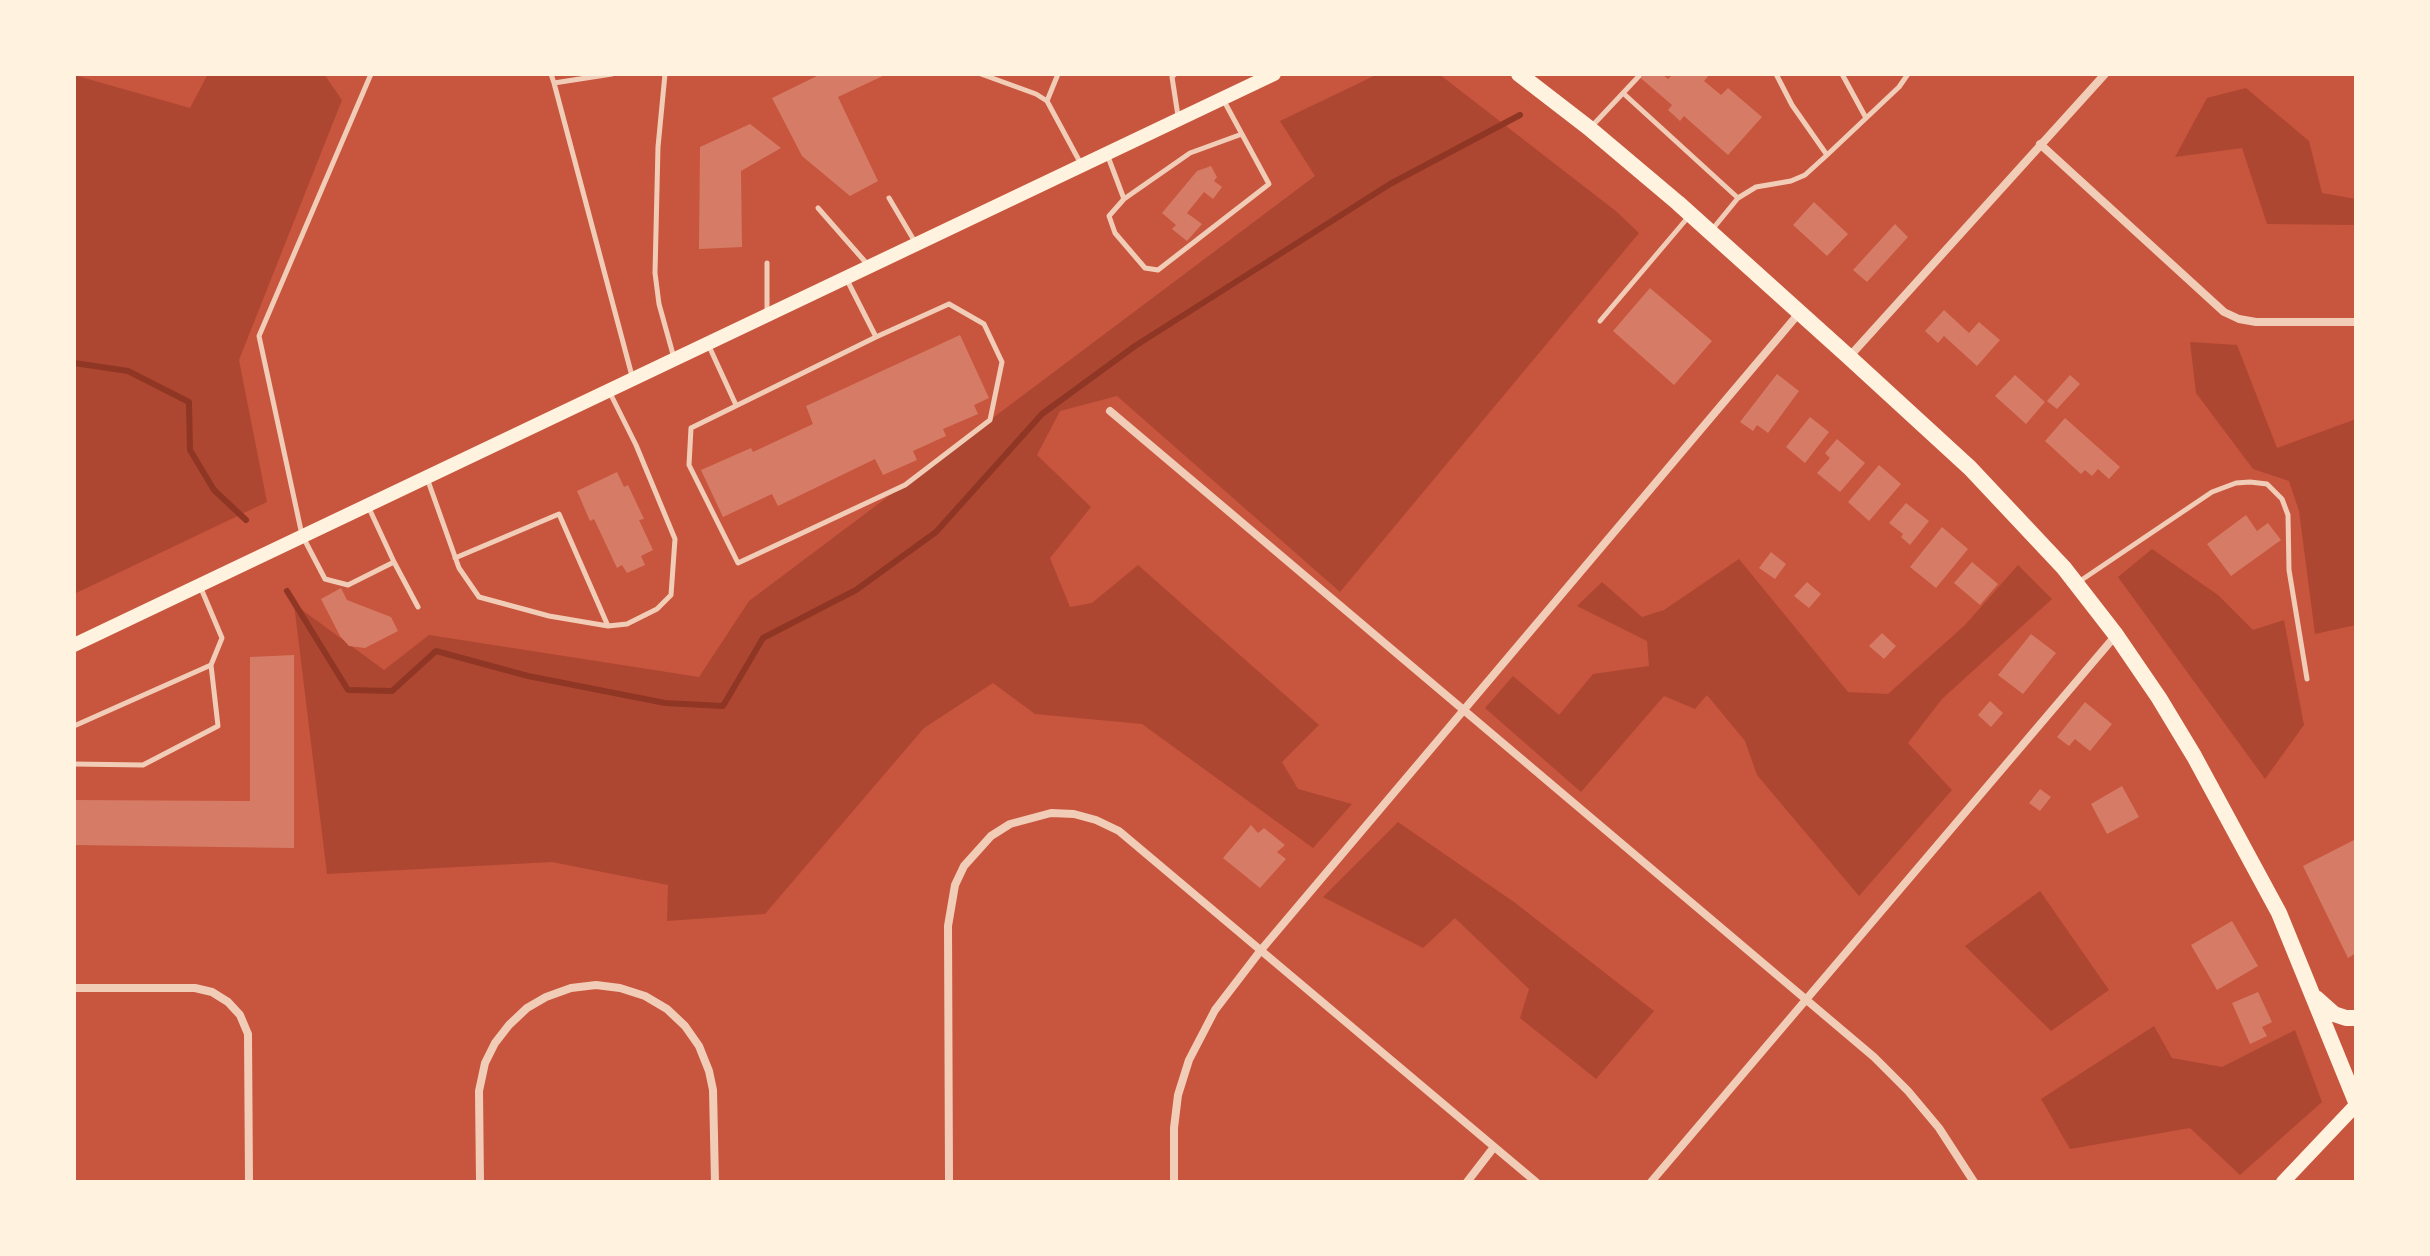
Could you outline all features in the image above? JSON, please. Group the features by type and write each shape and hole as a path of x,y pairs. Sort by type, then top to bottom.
{"main road":[{"path":"74,645 1274,74"},
{"path":"1519,74 1589,128 1690,214 1970,468 2018,517 2116,635 2194,756 2279,913 2356,1104 2283,1182"},
{"path":"2312,994 2334,1014 2356,1018"}],"street":[{"path":"1849,357 2105,74"},
{"path":"2040,144 2224,312 2256,322 2356,322"},
{"path":"1174,1182 1174,1128 1178,1095 1189,1060 1215,1010 1261,950 1800,312"},
{"path":"1110,411 1874,1057 1939,1128 1974,1182"},
{"path":"1651,1182 2116,635"},
{"path":"949,1182 948,926 955,885 977,849 1010,824 1051,813 1074,814 1119,831 1536,1182"},
{"path":"480,1182 479,1091 485,1063 495,1043 518,1016 546,997 571,988 596,985 645,996 676,1017 699,1046 713,1090 715,1182"},
{"path":"74,988 195,988 212,992 228,1002 240,1015 248,1034 249,1182"},
{"path":"1467,1182 1494,1147"}],"lane":[{"path":"371,74 259,336 302,535 325,579 348,585 394,562"},
{"path":"551,74 633,379"},
{"path":"554,83 612,74"},
{"path":"665,74 658,147 655,273 659,304 674,359"},
{"path":"981,74 1047,101 1082,165"},
{"path":"1047,101 1058,74"},
{"path":"1175,74 1172,77 1178,119"},
{"path":"1776,74 1792,105 1827,155"},
{"path":"1842,74 1866,118"},
{"path":"1710,232 1738,198 1756,187 1791,181 1805,175 1899,87 1907,74"},
{"path":"1589,128 1639,76"},
{"path":"1623,93 1738,198"},
{"path":"1223,98 1269,184 1158,270 1145,268 1115,233 1109,216 1124,199 1190,153 1242,134"},
{"path":"1107,153 1124,199"},
{"path":"889,198 915,243"},
{"path":"818,208 869,266"},
{"path":"1600,321 1690,214"},
{"path":"767,263 767,315"},
{"path":"846,277 876,337"},
{"path":"949,304 984,324 1002,362 990,420 905,485 738,563 689,465 691,428 736,405 949,304"},
{"path":"708,343 736,405"},
{"path":"427,476 459,568 479,597 549,616 608,626 627,624 657,609 671,595 676,560 675,539 609,390"},
{"path":"2076,584 2212,492 2236,483 2267,484 2282,499 2288,515 2289,570 2307,679"},
{"path":"367,504 418,607"},
{"path":"455,558 559,514 608,626"},
{"path":"74,764 143,765 218,726 211,665 222,638 199,585"},
{"path":"74,726 211,665"}],"shaded area":[{"path":"208,74 324,74 342,100 239,360 267,502 74,594 74,75 190,108"},
{"path":"1378,74 1439,74 1617,212 1639,233 1340,592 1117,396 1060,411 1037,455 1091,507 1050,558 1070,607 1092,603 1138,565 1319,725 1282,762 1298,789 1352,804 1313,848 1142,724 1035,714 993,683 924,728 765,914 667,921 668,885 552,862 327,874 294,604 384,670 429,635 699,677 749,601 1315,176 1280,121"},
{"path":"2246,88 2309,141 2322,193 2356,199 2356,225 2267,224 2242,148 2175,157 2207,98"},
{"path":"2190,342 2237,345 2277,448 2356,419 2356,625 2315,634 2299,511 2289,481 2253,469 2196,393"},
{"path":"2152,549 2218,595 2253,630 2284,620 2304,725 2265,779 2118,577"},
{"path":"1739,559 1848,692 1888,694 1965,625 2018,565 2052,599 1942,699 1908,743 1952,790 1859,896 1757,775 1745,741 1707,695 1695,709 1664,696 1581,792 1485,708 1513,676 1559,715 1593,674 1649,666 1647,641 1577,606 1602,582 1642,617 1664,610"},
{"path":"1398,822 1514,902 1654,1011 1596,1079 1520,1018 1529,989 1455,918 1423,948 1323,897"},
{"path":"2040,891 2109,990 2051,1031 1965,946"},
{"path":"2154,1026 2172,1058 2222,1067 2295,1030 2322,1102 2240,1175 2190,1128 2070,1149 2041,1099"}],"building":[{"path":"821,74 887,74 838,97 878,181 850,196 802,156 772,98"},
{"path":"1636,74 1662,74 1668,79 1673,74 1710,74 1704,81 1721,95 1728,88 1762,117 1728,155 1684,116 1680,121 1668,110 1672,105"},
{"path":"750,124 781,148 741,171 742,247 699,249 700,147"},
{"path":"1211,166 1217,177 1214,181 1222,187 1213,199 1204,192 1187,213 1202,224 1187,241 1172,229 1176,225 1162,213 1197,171"},
{"path":"1814,202 1848,234 1827,256 1793,225"},
{"path":"1895,224 1908,237 1867,282 1853,270"},
{"path":"1650,288 1712,341 1674,385 1613,331"},
{"path":"1944,310 1969,333 1979,322 2000,340 1977,366 1944,336 1938,343 1925,331"},
{"path":"960,335 989,398 974,405 978,414 943,429 946,436 913,451 917,460 883,475 875,459 778,506 772,494 723,517 701,470 751,448 753,452 813,424 806,406"},
{"path":"1777,374 1799,391 1768,433 1757,425 1753,431 1740,422"},
{"path":"2015,375 2045,402 2026,424 1995,396"},
{"path":"2070,375 2080,384 2057,409 2047,401"},
{"path":"1810,417 1829,432 1805,463 1786,447"},
{"path":"2065,418 2120,467 2109,479 2098,469 2092,476 2085,470 2081,474 2045,441"},
{"path":"1837,439 1865,463 1840,492 1817,473 1830,458 1825,453"},
{"path":"1879,465 1901,484 1869,521 1848,502"},
{"path":"617,472 624,487 628,485 644,519 639,520 653,550 641,556 645,565 627,573 622,565 617,568 577,491"},
{"path":"1906,503 1929,521 1910,545 1901,537 1903,534 1889,523"},
{"path":"2246,515 2257,531 2268,523 2281,540 2231,576 2207,544"},
{"path":"1942,527 1968,549 1936,588 1910,567"},
{"path":"1771,552 1786,564 1775,579 1759,568"},
{"path":"1972,562 1998,584 1980,605 1954,583"},
{"path":"1807,582 1821,594 1809,608 1794,596"},
{"path":"341,588 347,600 391,617 398,631 365,648 349,646 340,636 321,599"},
{"path":"1882,633 1896,646 1884,659 1869,646"},
{"path":"2031,634 2056,653 2023,694 1998,675"},
{"path":"294,655 294,848 74,845 74,800 250,801 250,657"},
{"path":"1990,701 2003,713 1991,727 1978,715"},
{"path":"2085,702 2112,724 2090,751 2075,739 2069,746 2057,737"},
{"path":"2122,786 2139,817 2107,834 2091,804"},
{"path":"2040,789 2051,797 2040,811 2029,803"},
{"path":"1251,825 1258,833 1264,828 1285,845 1277,852 1286,859 1260,888 1223,858"},
{"path":"2356,839 2356,953 2348,958 2303,866"},
{"path":"2232,921 2258,966 2217,990 2191,945"},
{"path":"2258,992 2272,1022 2262,1027 2267,1036 2250,1044 2232,1003"}],"waterway":[{"path":"287,591 348,690 392,691 436,651 528,676 665,703 723,706 763,638 856,590 936,532 1042,414 1135,346 1390,184 1520,115"},
{"path":"74,363 128,371 189,402 190,450 214,490 246,520"}]}
